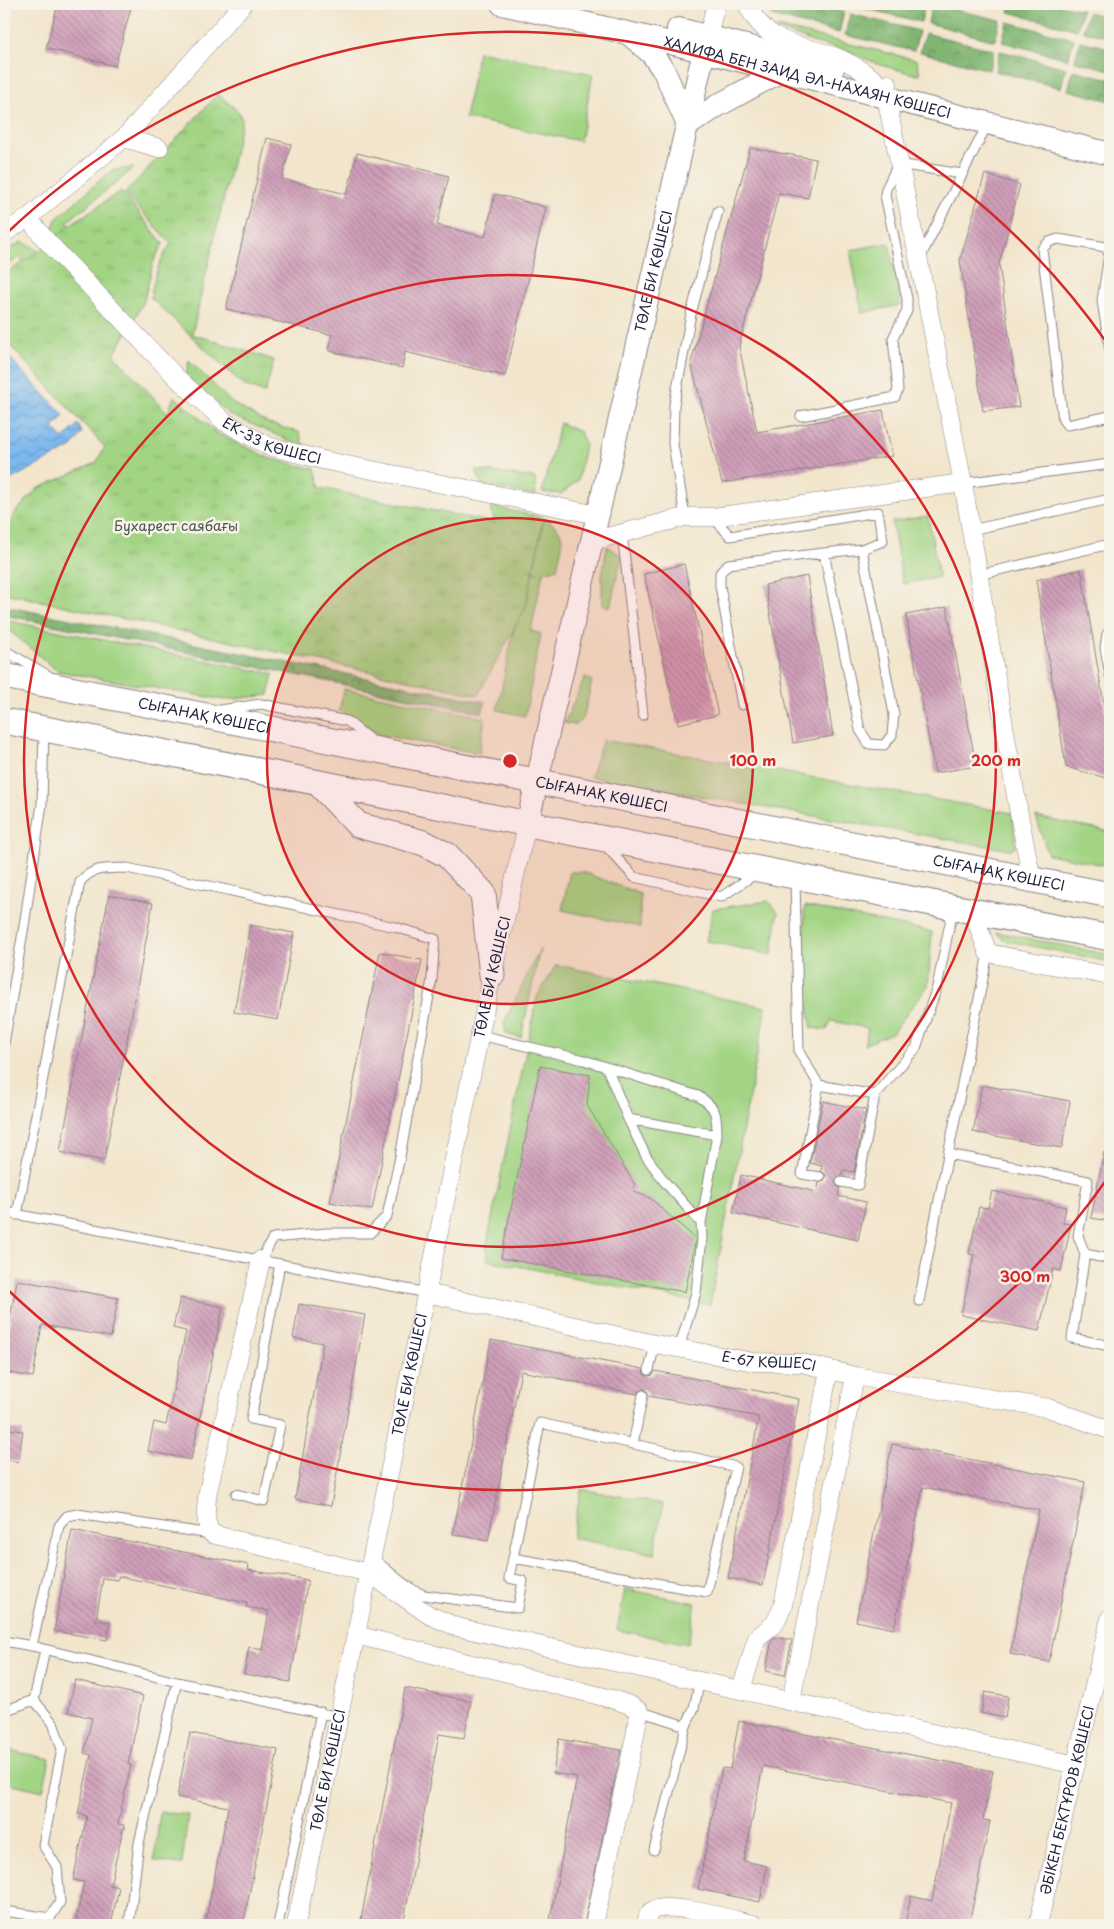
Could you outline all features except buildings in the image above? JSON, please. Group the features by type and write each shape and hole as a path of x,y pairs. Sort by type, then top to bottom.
{"main road":[{"name":"СЫҒАНАҚ КӨШЕСІ","path":"4,676 1110,895"},
{"path":"4,721 1110,938"},
{"path":"319,784 358,825 424,843 447,855 483,893 492,975"}],"street":[{"path":"4,234 28,218 124,138 243,4"},
{"name":"ХАЛИФА БЕН ЗАИД ӘЛ-НАХАЯН КӨШЕСІ","path":"502,4 628,32 706,44 781,71 883,87 988,122 1110,154"},
{"name":"ХАЛИФА БЕН ЗАИД ӘЛ-НАХАЯН КӨШЕСІ","path":"571,4 706,44 1110,139"},
{"name":"ТӨЛЕ БИ КӨШЕСІ","path":"296,1925 492,975 716,4"},
{"path":"747,4 756,21 774,37 842,60 883,87 963,483 1019,814 1032,880"},
{"path":"628,32 652,54 664,71 688,125 717,106 781,71"},
{"path":"124,138 159,148"},
{"name":"ЕК-33 КӨШЕСІ","path":"28,218 45,239 176,377 225,422 268,446 337,463 598,515"},
{"path":"590,551 622,533 686,517 713,517 963,483"},
{"path":"963,909 988,953 1110,976"},
{"path":"261,1260 208,1491 205,1517 207,1526 212,1534 370,1565 429,1615 457,1627 1076,1765"},
{"name":"Е-67 КӨШЕСІ","path":"427,1293 655,1344 754,1362 802,1363 855,1376 1048,1408 1110,1430"},
{"path":"741,1690 757,1638 775,1623 783,1605 829,1370"},
{"path":"791,1701 855,1376"},
{"name":"ӘБІКЕН БЕКТҰРОВ КӨШЕСІ","path":"1038,1925 1110,1618"},
{"path":"356,1635 612,1699 630,1705 639,1711 594,1925"},
{"path":"646,1925 649,1914 653,1910 675,1907 757,1925"}],"lane":[{"path":"918,261 988,122"},
{"path":"801,416 895,397 898,390 893,338 907,311 907,299 885,195 886,189 898,164 962,174"},
{"path":"686,517 673,444 674,404 692,314 718,211"},
{"path":"1110,351 1102,301 1109,254 1106,247 1058,239 1049,242 1042,249 1063,420 1068,425 1110,416"},
{"path":"963,483 1110,464"},
{"path":"971,530 1110,499"},
{"path":"713,517 730,536 878,512 883,541 862,549 728,564 720,573 720,586 742,705"},
{"path":"622,533 643,716"},
{"path":"978,575 1110,544"},
{"path":"824,553 860,730 869,744 884,746 892,735 894,714 862,549"},
{"path":"1110,632 1107,634 1105,648 1110,676"},
{"path":"4,650 72,690"},
{"path":"4,1043 42,804 44,729"},
{"path":"598,839 634,877 721,897 762,870"},
{"path":"17,1215 80,882 87,873 100,869 127,868 435,938 430,988 400,1157 386,1216 370,1233 327,1233 273,1238 261,1260"},
{"path":"794,876 799,1052 819,1085 802,1174 820,1177"},
{"path":"841,1182 858,1185 875,1095 916,1048 963,909"},
{"path":"919,1301 988,953"},
{"path":"480,1035 584,1060 698,1096 711,1104 717,1116 717,1135 701,1223 702,1238 696,1293 679,1348"},
{"path":"606,1068 646,1156 664,1181 701,1223"},
{"path":"819,1085 875,1095"},
{"path":"628,1119 689,1132 717,1135"},
{"path":"948,1154 1088,1181 1078,1236 1085,1254 1072,1338 1110,1346"},
{"path":"4,1212 427,1293"},
{"path":"1085,1254 1110,1259"},
{"path":"236,1494 264,1501 280,1425 251,1419 280,1264"},
{"path":"649,1370 655,1344"},
{"path":"633,1444 643,1395"},
{"path":"370,1565 399,1578 410,1590 424,1595 518,1608 523,1581 509,1578 513,1558 540,1423 736,1467 707,1592 513,1558"},
{"path":"32,1646 59,1526 67,1516 77,1514 212,1534"},
{"path":"4,1641 32,1646 177,1682 339,1717"},
{"path":"34,1700 45,1650"},
{"path":"654,1850 686,1726 694,1708 700,1680"},
{"path":"129,1925 139,1843 177,1682"},
{"path":"4,1711 34,1700"},
{"path":"4,1911 50,1918 60,1902 57,1867 43,1845 62,1750 53,1723 34,1700"},
{"path":"639,1711 686,1726"},
{"path":"278,1925 321,1712"}],"green space":[{"path":"774,4 807,4 844,12 839,33 771,16"},
{"path":"852,4 925,4 921,22"},
{"path":"932,4 1000,20 995,41 928,23"},
{"path":"1012,4 1056,4 1082,10 1077,30 1009,12"},
{"path":"1088,12 1110,17 1110,38 1083,31"},
{"path":"850,14 919,31 914,51 845,35"},
{"path":"1007,22 1074,39 1068,59 1002,42"},
{"path":"778,27 917,60 920,74 917,75 877,64 851,52 813,42 778,29"},
{"path":"925,33 994,50 989,70 920,52"},
{"path":"1080,41 1110,48 1110,70 1075,61"},
{"path":"478,51 593,74 580,141 465,118"},
{"path":"1000,51 1066,68 1061,88 995,71"},
{"path":"1073,70 1110,79 1110,101 1068,90"},
{"path":"218,94 239,112 242,120 192,334 274,360 265,393 243,385 151,298 157,270 171,244 125,193"},
{"path":"134,168 67,222 88,246 82,265 51,234 56,219 112,170"},
{"name":"Бухарест саябағы","path":"121,191 163,243 153,263 144,301 114,355 168,413 174,396 217,433 271,459 315,469 320,488 495,523 490,506 544,518 525,609 478,695 4,593 4,555 13,515 37,489 96,463 105,447 4,339 4,275 41,250 71,224"},
{"path":"21,242 34,247 50,267 41,286 19,257 4,269 4,253"},
{"path":"889,243 901,305 862,313 850,250"},
{"path":"189,360 232,403 269,424 299,432 304,447 230,415 186,377"},
{"path":"560,423 580,432 585,444 578,480 561,494 542,492"},
{"path":"476,470 535,478 536,496 482,485"},
{"path":"928,516 939,577 903,584 892,522"},
{"path":"544,518 558,529 561,534 562,546 557,568 543,573 531,631 541,634 525,716 497,710 526,572 538,572 533,571"},
{"path":"607,546 622,556 610,607 602,605 602,576"},
{"path":"4,606 486,702 482,713 4,615"},
{"path":"4,620 273,674 269,695 225,700 57,671 10,631 4,630"},
{"path":"585,678 592,681 583,719 575,725 564,723"},
{"path":"344,689 485,718 479,753 380,735 339,711"},
{"path":"603,740 1012,813 1016,846 1010,850 590,777"},
{"path":"1036,817 1110,832 1110,866 1048,854"},
{"path":"570,872 583,872 640,894 640,927 562,910"},
{"path":"768,901 778,912 772,955 706,941 713,909"},
{"path":"805,906 932,932 928,986 892,1033 864,1045 868,1028 831,1021 827,1030 812,1028 804,988"},
{"path":"996,932 1110,955 1110,962 1003,940"},
{"path":"540,949 521,1038 506,1034 504,1023"},
{"path":"556,965 766,1007 710,1305 488,1260 486,1248 537,997"},
{"path":"581,1489 663,1504 654,1554 572,1538"},
{"path":"625,1589 696,1603 688,1644 617,1630"},
{"path":"4,1749 50,1759 43,1791 4,1782"},
{"path":"160,1812 188,1815 182,1864 154,1861"}],"water":[{"path":"4,352 64,415 53,428 63,439 78,424 82,433 72,447 4,483"}]}
